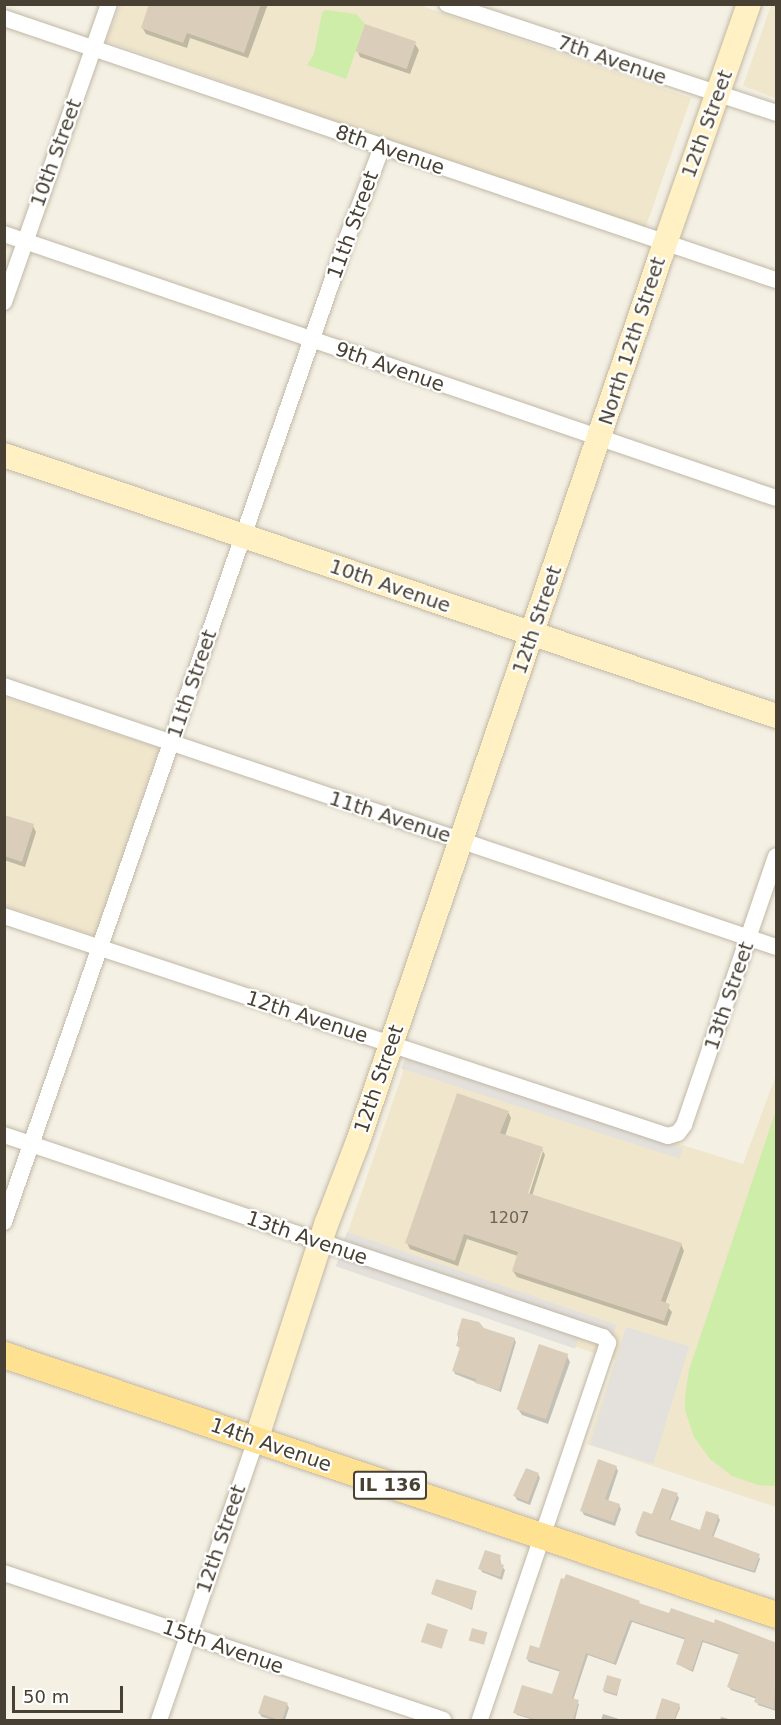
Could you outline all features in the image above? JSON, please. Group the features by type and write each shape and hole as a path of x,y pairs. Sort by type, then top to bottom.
{"main road":[{"name":"14th Avenue","path":"4,1355 777,1615"}],"street":[{"name":"10th Street","path":"4,302 109,4"},
{"name":"7th Avenue","path":"447,4 777,113"},
{"name":"12th Street","path":"665,243 749,4"},
{"name":"8th Avenue","path":"4,18 777,280"},
{"name":"11th Street","path":"4,1222 311,341 382,147"},
{"name":"9th Avenue","path":"4,234 311,341 777,498"},
{"name":"North 12th Street","path":"600,438 665,243"},
{"name":"12th Street","path":"159,1720 600,438"},
{"name":"10th Avenue","path":"4,455 777,716"},
{"name":"11th Avenue","path":"4,686 171,745 462,840 777,947"},
{"name":"13th Street","path":"678,1133 684,1125 777,856"},
{"name":"12th Avenue","path":"4,916 668,1136 678,1133"},
{"name":"13th Avenue","path":"4,1135 603,1337 608,1344 542,1536"},
{"path":"480,1720 542,1536"},
{"name":"15th Avenue","path":"4,1573 443,1720"}],"shaded area":[{"path":"120,5 419,5 691,98 645,229 106,41"},
{"path":"771,5 776,5 776,98 743,86"},
{"path":"5,697 159,748 95,936 5,906"},
{"path":"405,1058 743,1164 776,1075 776,1507 587,1444 615,1360 336,1266 402,1075"},
{"path":"405,1058 683,1148 679,1159 402,1068"},
{"path":"347,1232 616,1325 612,1337 343,1244"},
{"path":"340,1254 579,1336 575,1349 336,1266"},
{"path":"626,1327 689,1346 653,1464 590,1445"}],"green space":[{"path":"325,10 356,14 365,24 346,79 307,65 314,54 322,13"},
{"path":"776,1110 776,1486 772,1486 758,1485 732,1476 710,1459 694,1437 685,1410 685,1397 689,1370"}],"building":[{"path":"149,4 261,4 244,53 187,33 183,43 141,28"},
{"path":"365,24 416,42 407,69 356,51"},
{"path":"4,815 34,824 22,862 4,856"},
{"path":"457,1093 509,1111 500,1133 543,1147 528,1193 682,1243 661,1301 670,1304 664,1321 512,1271 518,1252 464,1234 455,1261 405,1243"},
{"path":"462,1318 479,1322 484,1328 515,1338 499,1390 475,1383 476,1379 452,1371 460,1347 456,1346"},
{"path":"539,1344 568,1354 546,1419 517,1409"},
{"path":"598,1459 617,1466 605,1499 620,1504 613,1522 580,1511"},
{"path":"526,1468 539,1473 528,1502 513,1496"},
{"path":"662,1488 678,1493 669,1519 700,1530 706,1511 719,1515 712,1536 760,1554 754,1571 635,1533 643,1511 652,1514"},
{"path":"485,1550 501,1555 499,1563 504,1565 500,1577 478,1569"},
{"path":"566,1574 669,1613 671,1608 714,1623 715,1619 777,1643 774,1709 754,1702 756,1697 727,1687 739,1653 702,1640 692,1670 676,1664 685,1638 630,1620 614,1663 586,1653 572,1698 579,1700 573,1720 538,1720 513,1713 522,1685 552,1694 560,1670 526,1659 530,1645 539,1648 561,1578 564,1579"},
{"path":"436,1579 477,1591 471,1609 431,1594"},
{"path":"427,1623 448,1630 442,1649 421,1642"},
{"path":"472,1628 487,1632 484,1645 469,1641"},
{"path":"607,1675 621,1679 617,1695 603,1690"},
{"path":"264,1695 288,1703 282,1720 258,1713"},
{"path":"662,1698 680,1704 674,1720 655,1720"}]}
